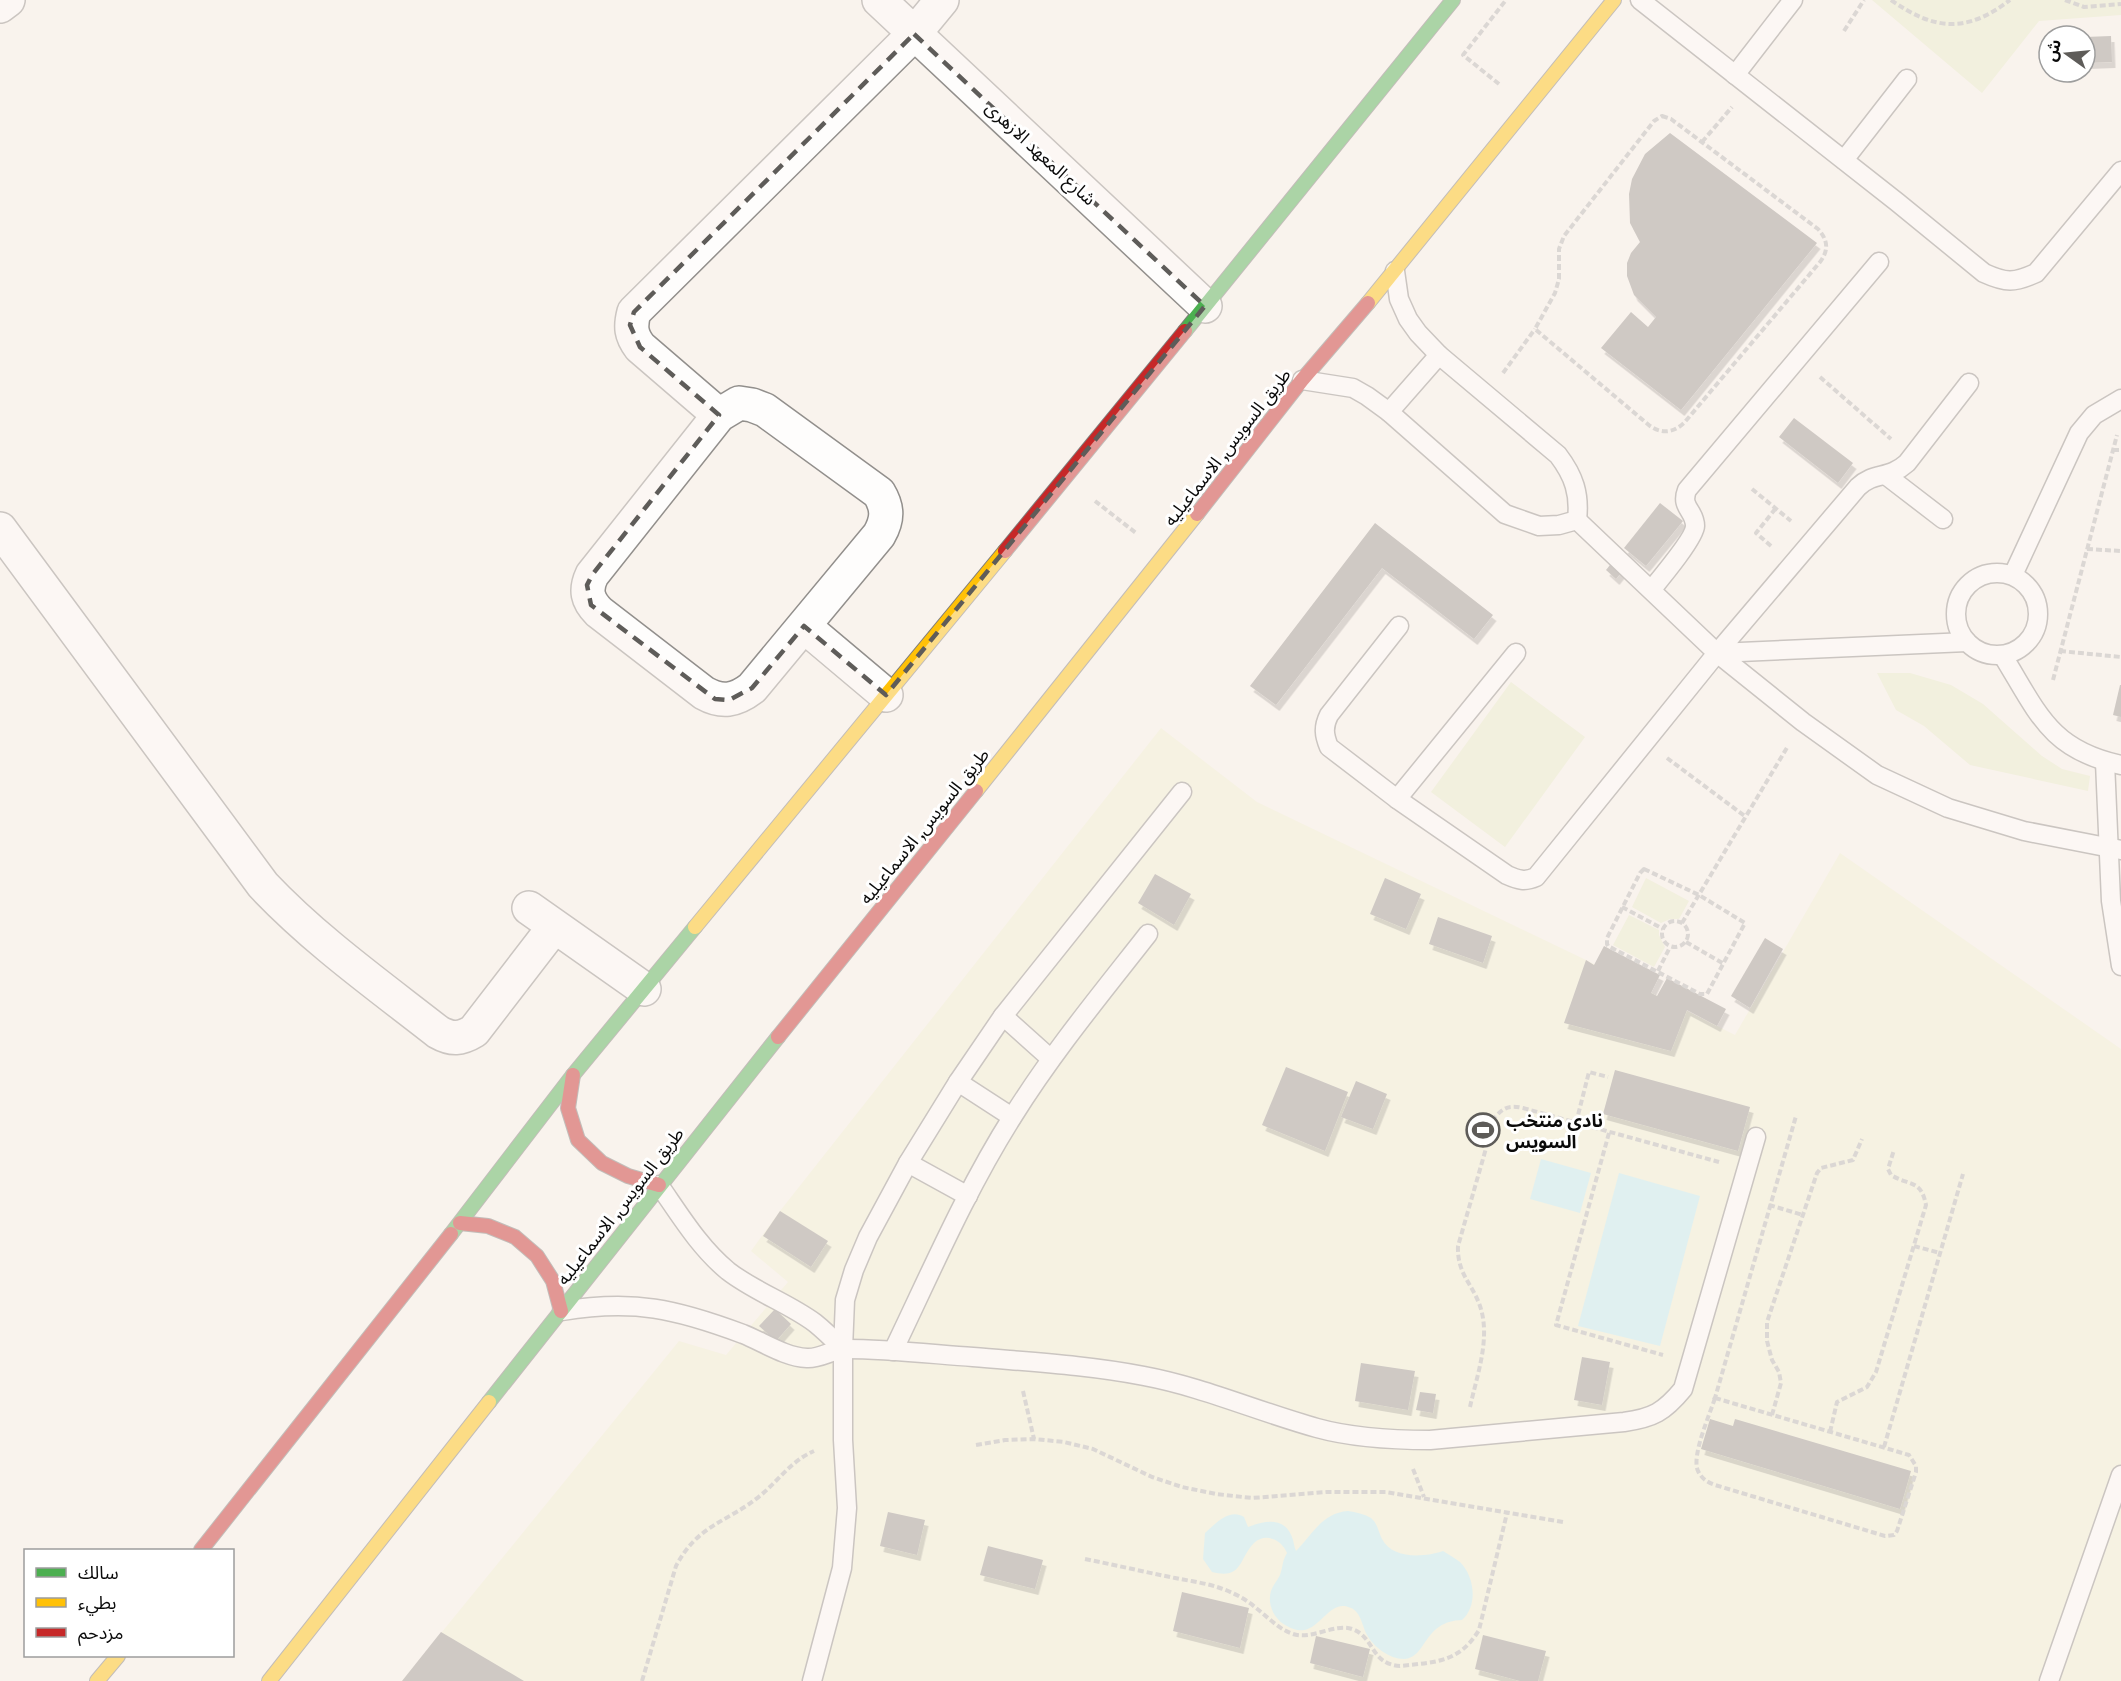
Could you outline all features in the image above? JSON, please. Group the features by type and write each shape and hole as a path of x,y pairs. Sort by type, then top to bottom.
{"main road":[{"path":"203,1549 573,1075 1066,478 1453,0"},
{"name":"طريق السويس, الاسماعيليه","path":"269,1681 658,1185 1164,556 1302,380 1395,271 1614,0"},
{"path":"573,1075 568,1108 578,1140 602,1163 628,1176 658,1185"},
{"path":"459,1223 488,1226 515,1237 537,1256 553,1281 561,1311"},
{"path":"98,1681 117,1657"}],"street":[{"path":"0,6 8,0"},
{"name":"شارع المعهد الازهرى","path":"879,0 1204,306"},
{"path":"719,415 640,347 633,337 630,325 634,312 914,34 942,0"},
{"path":"739,403 765,410 879,493 885,503 887,514 885,525 879,534 752,688 741,696 729,700 715,699 704,693 591,605 587,595 587,585 592,575 719,415 739,403"},
{"path":"0,529 263,885 318,937 438,1032 447,1037 456,1038 474,1031 541,918 644,989"},
{"path":"804,626 886,695"}],"lane":[{"path":"1640,0 1984,273 2001,281 2019,281 2036,273 2121,171"},
{"path":"1743,80 1792,0"},
{"path":"1844,160 1907,80"},
{"path":"1652,590 1694,533 1694,519 1685,506 1684,498 1687,490 1879,262"},
{"path":"1395,271 1399,299 1408,319 1418,333 1439,355 1558,455 1569,469 1576,485 1579,503 1577,520"},
{"path":"1389,412 1439,355"},
{"path":"1302,380 1353,388 1367,396 1389,412 1505,514 1539,526 1559,525 1577,520"},
{"path":"1887,476 1911,458 1970,383"},
{"path":"2013,575 2079,433 2094,415 2121,399"},
{"path":"1399,626 1329,715 1324,725 1329,747 1397,799 1507,874 1527,881 1536,877 1717,653 1864,481 1879,475 1887,476 1943,519"},
{"path":"1577,520 1717,653 1803,722 1877,775 1948,808 2024,831 2115,849"},
{"path":"1999,572 2013,575 2026,583 2035,596 2039,611 2037,627 2030,641 2018,651 2003,656 1977,651 1959,630 1956,617 1957,603 1963,590 1973,580 1985,574 1999,572"},
{"path":"1717,653 1967,642"},
{"path":"1397,799 1516,653"},
{"path":"2003,656 2043,720 2074,750 2113,764 2115,849 2111,901 2121,966"},
{"path":"812,1681 845,1549 847,1508 843,1440 843,1348 845,1300 854,1270 868,1237 908,1163 958,1082 1003,1016 1182,792"},
{"path":"893,1351 968,1196 1012,1118 1051,1059 1148,934"},
{"path":"1003,1016 1051,1059"},
{"path":"958,1082 1012,1118"},
{"path":"561,1311 591,1306 652,1307 681,1313 789,1354 807,1358 821,1356 843,1348 1016,1361 1143,1376 1186,1385 1319,1429 1401,1440 1464,1437 1647,1419 1668,1407 1683,1389 1755,1137"},
{"path":"908,1163 968,1196"},
{"path":"658,1185 693,1236 729,1272 815,1323 843,1348"},
{"path":"2049,1681 2121,1475"}],"path":[{"path":"1506,0 1463,54 1507,90"},
{"path":"1844,31 1864,0"},
{"path":"1891,0 1918,16 1950,24 1966,24 1983,18 2010,0"},
{"path":"2066,0 2084,7 2121,4"},
{"path":"1702,142 1743,80"},
{"path":"1486,395 1535,329 1555,293 1559,249 1564,236 1658,118 1667,117 1818,229 1827,245 1820,262 1684,423 1668,432 1658,431 1535,329"},
{"path":"1798,358 1911,458"},
{"path":"2043,720 2118,430"},
{"path":"2113,450 2121,450"},
{"path":"1066,478 1164,556"},
{"path":"1752,489 1793,523"},
{"path":"1776,508 1756,532 1792,564"},
{"path":"2087,549 2121,551"},
{"path":"2060,651 2121,657"},
{"path":"1682,923 1803,722"},
{"path":"1646,742 1746,817"},
{"path":"1644,869 1699,895 1745,923 1709,992 1705,995 1607,944 1607,938 1644,869"},
{"path":"1623,907 1663,929"},
{"path":"1673,921 1682,923 1688,930 1686,942 1679,947 1670,947 1664,942 1663,929 1673,921"},
{"path":"1686,942 1724,964"},
{"path":"1658,971 1670,947"},
{"path":"1576,1124 1589,1072 1608,1077"},
{"path":"1464,1437 1484,1338 1480,1308 1475,1294 1460,1270 1458,1246 1495,1117 1502,1109 1512,1106 1746,1168"},
{"path":"1715,1398 1909,1455 1916,1466 1897,1531 1889,1537 1715,1485 1704,1480 1696,1469 1697,1456 1796,1116"},
{"path":"1609,1133 1556,1325 1664,1355 1665,1350 1692,1358"},
{"path":"1772,1415 1781,1383 1767,1341 1767,1322 1814,1181 1821,1168 1853,1160 1862,1139"},
{"path":"1830,1432 1837,1402 1867,1387 1876,1372 1926,1205 1924,1195 1915,1184 1891,1175 1888,1169 1894,1150"},
{"path":"1884,1448 1963,1174"},
{"path":"1739,1196 1803,1215"},
{"path":"1914,1246 1940,1253"},
{"path":"1016,1361 1034,1439"},
{"path":"976,1445 1005,1440 1034,1439 1064,1442 1093,1449 1152,1477 1182,1487 1216,1494 1252,1498 1327,1492 1386,1492 1563,1522"},
{"path":"642,1681 676,1566 685,1549 699,1535 759,1497 794,1463 809,1453 843,1440"},
{"path":"1085,1559 1220,1588 1246,1601 1284,1630 1295,1635 1352,1629 1361,1635 1378,1658 1394,1666 1400,1666 1449,1658 1461,1652 1472,1642 1479,1630 1507,1513"}],"highlighted area":[{"path":"914,34 1205,306 886,695 804,626 752,688 729,700 715,699 591,605 587,585 592,575 719,415 640,347 630,325 634,312"}],"green space":[{"path":"1872,0 2121,0 2121,15 2039,21 1982,93"},
{"path":"1877,673 1910,673 1951,685 1983,704 2042,756 2062,769 2090,776 2088,791 1970,765 1924,726 1896,710"},
{"path":"1511,682 1585,737 1505,847 1431,792"},
{"name":"نادي منتخب السويس","path":"1161,728 1257,802 1586,960 1735,1035 1840,853 2121,1049 2121,1681 402,1681 679,1341 726,1355 788,1282 751,1251 780,1211"},
{"path":"1646,878 1689,901 1679,919 1670,919 1661,923 1632,907"},
{"path":"1629,915 1659,930 1665,947 1654,967 1613,945"}],"water":[{"path":"1541,1159 1591,1173 1580,1213 1530,1199"},
{"path":"1619,1173 1700,1196 1660,1346 1578,1326"},
{"path":"1348,1511 1371,1518 1377,1525 1382,1539 1394,1551 1401,1554 1427,1555 1443,1551 1460,1562 1469,1575 1473,1591 1471,1607 1467,1614 1462,1620 1440,1626 1411,1657 1398,1658 1382,1652 1367,1635 1357,1613 1344,1606 1332,1610 1316,1624 1304,1630 1293,1629 1278,1620 1273,1611 1270,1596 1287,1553 1278,1541 1264,1538 1254,1543 1239,1566 1230,1573 1212,1572 1203,1559 1205,1533 1228,1515 1244,1517 1248,1527 1267,1522 1279,1523 1288,1530 1296,1551 1325,1520"}],"building":[{"path":"2111,36 2112,62 2097,63 2097,37"},
{"path":"1670,133 1817,243 1681,410 1601,348 1631,312 1648,327 1656,317 1634,295 1627,276 1627,263 1631,253 1640,242 1630,223 1629,194 1632,179 1645,154"},
{"path":"1794,418 1853,463 1838,483 1779,437"},
{"path":"1660,503 1683,521 1646,566 1624,548"},
{"path":"1375,523 1493,615 1474,639 1382,568 1276,705 1250,686"},
{"path":"1614,560 1624,569 1616,579 1606,570"},
{"path":"2121,685 2121,717 2113,715"},
{"path":"1155,874 1191,894 1174,925 1138,903"},
{"path":"1385,878 1421,894 1406,929 1370,914"},
{"path":"1438,917 1492,936 1483,963 1429,944"},
{"path":"1765,938 1783,949 1750,1008 1731,996"},
{"path":"1604,946 1660,975 1651,993 1657,996 1667,978 1726,1009 1717,1026 1687,1010 1671,1051 1564,1023 1586,960 1594,965"},
{"path":"1286,1067 1348,1092 1325,1151 1262,1125"},
{"path":"1615,1070 1750,1107 1738,1151 1603,1114"},
{"path":"1356,1081 1387,1094 1373,1129 1341,1117"},
{"path":"780,1211 828,1241 811,1267 763,1236"},
{"path":"775,1309 791,1324 776,1341 759,1326"},
{"path":"1582,1357 1610,1362 1602,1405 1574,1400"},
{"path":"1361,1363 1415,1371 1408,1410 1355,1401"},
{"path":"1420,1392 1436,1394 1433,1413 1416,1410"},
{"path":"1710,1419 1733,1426 1735,1419 1911,1471 1900,1509 1701,1449"},
{"path":"888,1512 925,1520 917,1555 880,1546"},
{"path":"988,1546 1043,1560 1035,1589 980,1575"},
{"path":"1182,1592 1249,1608 1240,1648 1173,1631"},
{"path":"441,1632 524,1681 402,1681"},
{"path":"1483,1635 1546,1651 1538,1681 1520,1681 1475,1669"},
{"path":"1316,1636 1370,1649 1363,1677 1310,1663"}],"traffic: fast":[{"path":"1185,331 1453,0"},
{"path":"451,1234 573,1075 695,927"},
{"path":"489,1402 778,1037"}],"traffic: slow":[{"path":"1368,303 1614,0"},
{"path":"976,791 1197,514"},
{"path":"695,927 1005,551"},
{"path":"269,1681 489,1402"},
{"path":"97,1681 117,1657"}],"traffic: jam":[{"path":"1197,514 1302,380 1368,303"},
{"path":"1005,551 1185,331"},
{"path":"778,1037 976,791"},
{"path":"573,1075 568,1108 578,1140 602,1163 628,1176 659,1185"},
{"path":"460,1223 488,1226 515,1237 537,1256 553,1281 561,1311"},
{"path":"202,1549 451,1234"}],"place":[{"name":"نادي منتخب السويس","path":"1483,1130"}]}
